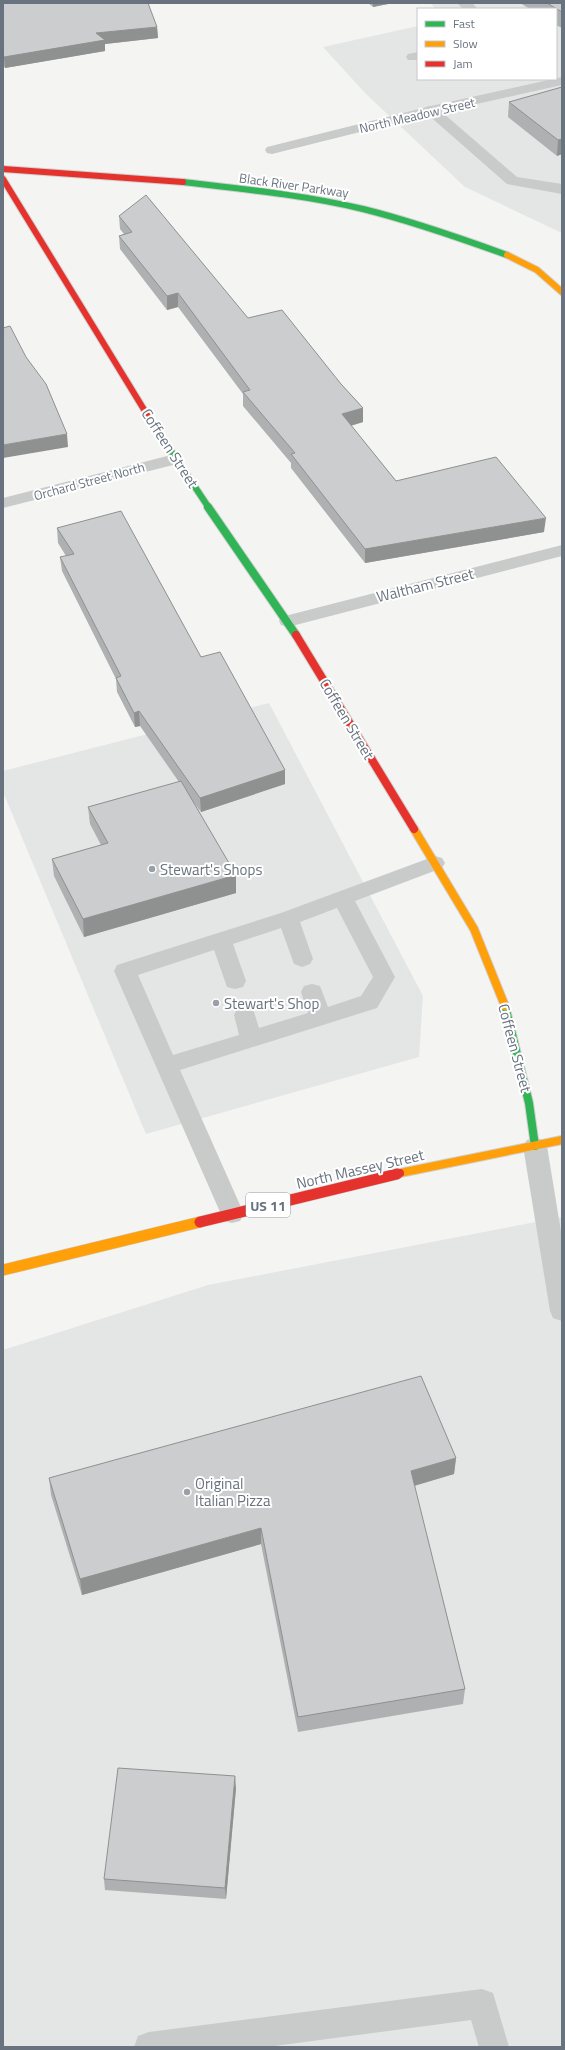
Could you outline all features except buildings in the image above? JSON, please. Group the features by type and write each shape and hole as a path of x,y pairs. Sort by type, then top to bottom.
{"main road":[{"name":"Black River Parkway","path":"3,169 161,180 263,192 351,206 447,232 500,253 536,269 562,292"},
{"name":"Coffeen Street","path":"3,179 175,459 288,621 474,929 509,1017 529,1103 535,1146"},
{"name":"North Massey Street","path":"3,1270 388,1176 562,1140"}],"street":[{"name":"North Meadow Street","path":"272,150 559,80"},
{"path":"431,110 512,181 562,189"},
{"name":"Orchard Street North","path":"3,504 175,459"},
{"name":"Waltham Street","path":"288,621 562,550"},
{"path":"232,1214 125,971 288,918 435,864"},
{"path":"166,1066 369,1002 384,977 343,898"},
{"path":"288,918 302,960"},
{"path":"221,941 235,981"},
{"path":"312,992 320,1017"},
{"path":"245,1015 251,1038"},
{"name":"Coffeen Street","path":"535,1146 562,1311"},
{"path":"149,2047 482,2004 494,2047"}],"shaded area":[{"path":"430,3 562,3 562,233 465,187 366,94 323,47 417,26 417,80 557,80 557,8 435,8"},
{"path":"269,703 423,996 419,1057 146,1134 3,792 3,771"},
{"path":"562,1217 562,2047 3,2047 3,1350 208,1285"}],"traffic: fast":[{"path":"183,182 295,196 340,204 399,219 507,255"},
{"path":"151,421 175,459 296,635"},
{"path":"505,1006 509,1017 529,1103 535,1146"}],"traffic: slow":[{"path":"507,255 537,270 562,292"},
{"path":"414,829 474,929 505,1006"},
{"path":"400,1173 562,1140"},
{"path":"3,1270 200,1222"}],"traffic: jam":[{"path":"3,169 183,182"},
{"path":"3,179 151,421"},
{"path":"296,635 414,829"},
{"path":"200,1222 400,1173"}],"place":[{"name":"Stewart's Shops","path":"152,869"},
{"name":"Stewart's Shop","path":"216,1003"},
{"name":"Original Italian Pizza","path":"187,1492"}]}
